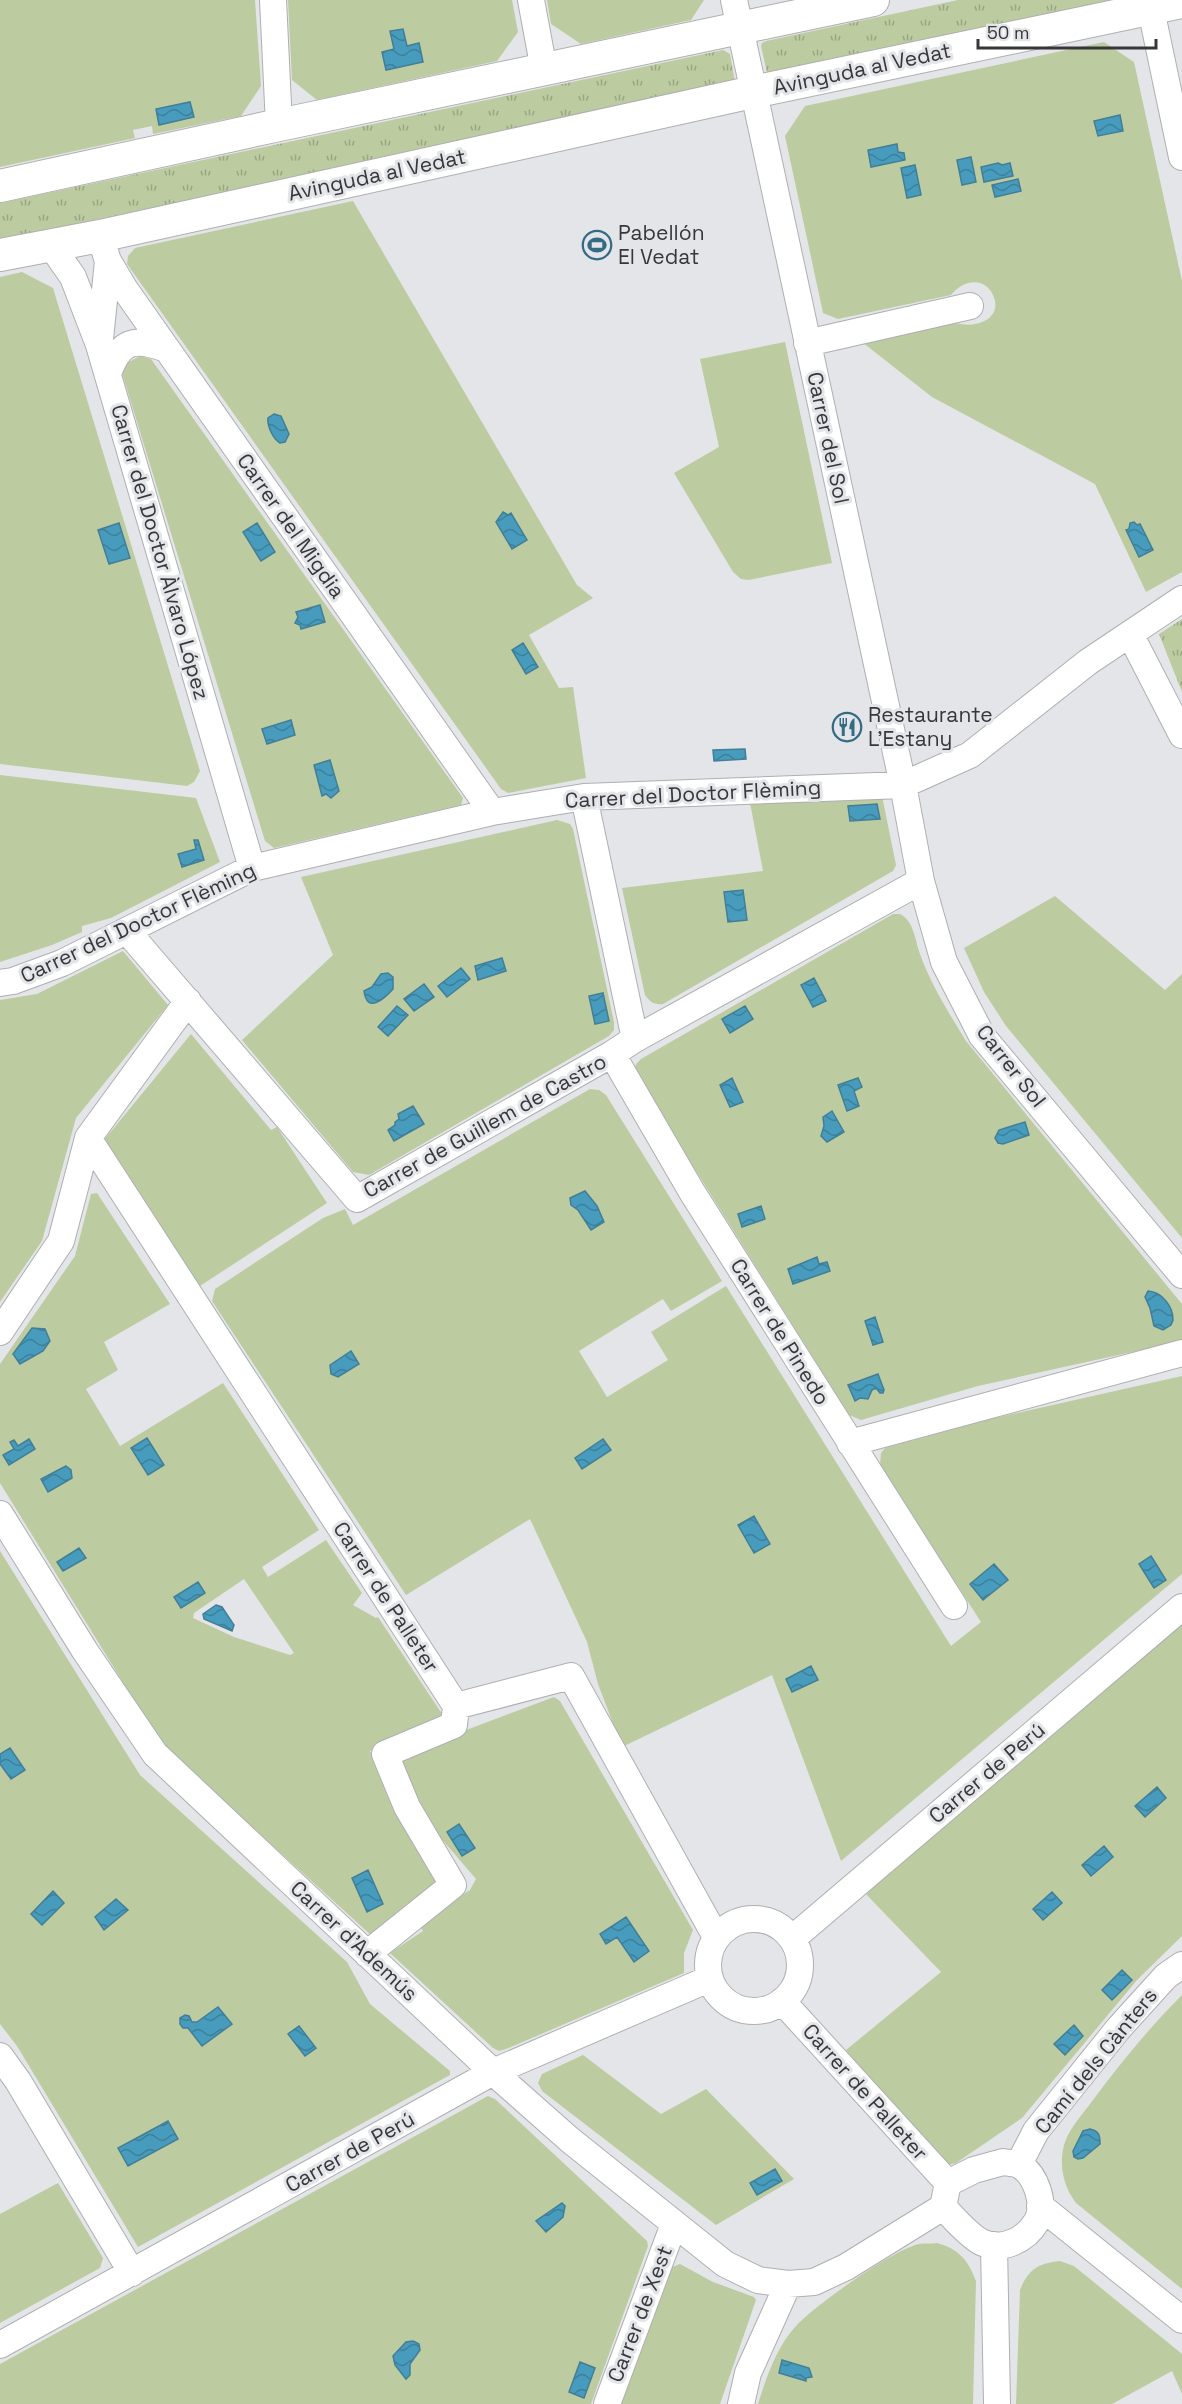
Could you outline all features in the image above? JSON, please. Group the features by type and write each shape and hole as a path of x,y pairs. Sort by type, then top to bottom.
{"street":[{"path":"273,0 279,125"},
{"path":"531,0 544,69"},
{"path":"0,186 544,69 737,14 873,0"},
{"name":"Avinguda al Vedat","path":"0,255 50,244 104,248 753,92 1150,4 1182,2"},
{"path":"1150,4 1182,157"},
{"name":"Avinguda al Vedat","path":"737,14 753,92"},
{"name":"Carrer del Sol","path":"753,92 903,785"},
{"name":"Carrer del Doctor Àlvaro López","path":"50,244 73,277 99,345 252,868"},
{"path":"99,345 104,248"},
{"name":"Carrer del Migdia","path":"104,248 124,288 492,812"},
{"path":"807,343 970,306"},
{"path":"108,374 113,359 126,345 142,342 166,349"},
{"name":"Carrer del Doctor Flèming","path":"0,983 13,981 62,963 252,868 492,812 584,797 903,785 970,754 1088,662 1182,599"},
{"path":"1130,634 1182,735"},
{"name":"Carrer Sol","path":"903,785 921,881 944,962 982,1036 1182,1275"},
{"path":"584,797 635,1039"},
{"name":"Carrer de Guillem de Castro","path":"127,931 357,1199 635,1039 921,881"},
{"path":"0,1332 61,1241 87,1137 188,1001"},
{"name":"Carrer de Pinedo","path":"612,1054 692,1192 954,1606"},
{"name":"Carrer de Palleter","path":"87,1137 456,1706"},
{"path":"850,1443 1182,1353"},
{"name":"Carrer d'Ademús","path":"0,1514 85,1651 155,1754 493,2072 570,2140 725,2264 758,2280 788,2284"},
{"name":"Carrer de Perú","path":"792,1939 1182,1607"},
{"path":"367,1954 453,1885 407,1807 385,1754 454,1725 456,1706 571,1676 716,1937"},
{"path":"753,1918 769,1922 781,1928 792,1939 799,1955 800,1968 796,1983 782,2001 762,2010 742,2009 724,2001 717,1993 709,1979 708,1955 716,1937 734,1923 753,1918"},
{"name":"Camí dels Cànters","path":"1019,2164 1036,2131 1119,2029 1166,1976 1182,1965"},
{"name":"Carrer de Perú","path":"0,2345 493,2072 709,1979"},
{"name":"Carrer de Palleter","path":"782,2001 945,2195"},
{"path":"0,2056 18,2081 132,2272"},
{"path":"741,2404 748,2373 788,2284 814,2282 846,2267 945,2195 984,2167 1003,2162 1019,2164 1031,2175 1038,2190 1040,2206 1037,2220 1019,2240 1007,2246 993,2245 982,2242 968,2232 945,2195"},
{"path":"1040,2206 1182,2320"},
{"name":"Carrer de Xest","path":"607,2404 674,2224"},
{"path":"993,2245 997,2404"}],"green space":[{"path":"0,0 255,0 261,86 241,116 153,134 152,126 133,130 135,138 0,167"},
{"path":"288,0 512,0 518,32 497,61 317,100 292,80"},
{"path":"547,0 704,0 691,20 581,44 551,24"},
{"path":"958,0 1129,0 770,76 767,73 761,46 766,41"},
{"path":"1104,42 1134,62 1182,281 1182,572 1146,592 1095,484 932,397 862,342 957,323 969,325 983,322 993,314 995,308 992,293 987,287 976,282 969,283 956,289 951,295 838,319 823,313 785,136 805,106"},
{"path":"723,50 730,54 735,82 731,85 0,240 0,203"},
{"path":"353,201 577,585 593,598 529,635 559,688 573,687 586,778 508,793 501,789 127,264 128,256 135,248"},
{"path":"22,272 53,288 200,771 194,782 187,786 0,764 0,277"},
{"path":"785,342 832,563 749,580 741,579 733,572 674,473 719,447 700,359"},
{"path":"140,356 151,359 463,798 461,805 274,848 265,841 122,373 127,363"},
{"path":"1182,619 1182,692 1159,634"},
{"path":"0,775 196,798 220,862 111,918 82,926 82,932 52,945 0,962"},
{"path":"882,796 896,865 893,871 663,1004 651,1001 645,995 622,888 763,871 750,803"},
{"path":"557,820 570,824 573,829 614,1030 609,1036 369,1175 353,1172 242,1040 333,955 301,877"},
{"path":"1055,896 1165,990 1182,974 1182,1238 1006,1026 984,992 964,948"},
{"path":"893,914 905,917 911,926 929,977 966,1041 1182,1304 1182,1341 978,1386 861,1420 849,1415 634,1072 636,1064 641,1059"},
{"path":"123,951 168,1005 76,1118 42,1241 0,1302 0,1000 37,994"},
{"path":"191,1034 271,1130 277,1127 327,1203 200,1286 104,1140"},
{"path":"590,1089 599,1090 606,1095 722,1281 671,1311 663,1299 579,1351 607,1397 668,1360 651,1332 726,1286 951,1646 981,1622 880,1465 881,1453 885,1448 990,1419 1182,1376 1182,1574 841,1861 772,1675 622,1747 598,1684 587,1642 530,1519 406,1595 212,1301 215,1289 323,1218 345,1209 353,1225"},
{"path":"97,1193 170,1304 104,1342 118,1370 86,1389 120,1446 223,1383 319,1530 262,1567 268,1577 326,1540 362,1593 353,1605 378,1617 446,1720 445,1723 370,1751 439,1889 372,1936 161,1744 0,1483 0,1364 75,1256 91,1194","holes":["244,1579 294,1653 290,1655 234,1637 193,1618 194,1613"]},
{"path":"0,1551 140,1775 347,1962 370,2004 450,2071 450,2075 138,2247 17,2046 0,2024"},
{"path":"1182,1620 1182,1936 1137,1980 1022,2118 956,2163 947,2165 935,2159 846,2050 941,1972 862,1890"},
{"path":"554,1697 560,1701 693,1930 684,1953 684,1973 499,2051 390,1953 423,1931 418,1923 470,1890 476,1879 421,1815 397,1756"},
{"path":"1182,1995 1182,2289 1076,2203 1065,2182 1062,2158 1065,2142 1076,2122 1134,2048"},
{"path":"583,2055 661,2114 706,2089 794,2179 716,2225 542,2091 538,2083 542,2074"},
{"path":"488,2096 495,2099 647,2241 648,2246 591,2404 0,2404 0,2364"},
{"path":"58,2183 103,2258 100,2268 0,2323 0,2214"},
{"path":"937,2243 962,2256 976,2281 973,2404 758,2404 783,2343 805,2317 855,2279 892,2256 919,2244"},
{"path":"1060,2261 1074,2266 1182,2354 1182,2394 1172,2371 1112,2404 1016,2404 1020,2290 1027,2277 1035,2269"},
{"path":"680,2264 713,2282 754,2297 756,2300 720,2404 621,2404 672,2267"}],"water":[{"path":"403,29 407,46 419,43 423,62 386,70 382,52 394,49 390,31"},
{"path":"190,102 194,117 159,125 156,109"},
{"path":"1120,115 1123,131 1098,136 1094,121"},
{"path":"897,144 898,152 904,153 905,160 871,167 868,150"},
{"path":"971,157 976,182 962,185 957,160"},
{"path":"998,163 1002,165 1010,163 1013,176 984,182 981,167"},
{"path":"915,165 921,195 907,198 901,168"},
{"path":"1018,179 1021,191 995,197 992,185"},
{"path":"274,414 281,416 289,434 285,442 277,441 270,428 268,418"},
{"path":"503,512 508,515 511,513 527,540 512,549 496,522"},
{"path":"1134,522 1137,525 1140,524 1153,550 1139,557 1126,530 1129,529 1130,523"},
{"path":"119,523 130,558 109,564 98,530"},
{"path":"257,523 275,552 261,561 243,532"},
{"path":"320,605 325,622 301,629 300,625 295,623 298,617 296,612"},
{"path":"523,643 538,667 526,674 512,650"},
{"path":"291,720 295,735 267,744 262,729"},
{"path":"745,749 746,759 714,761 713,750"},
{"path":"330,760 339,791 331,798 326,794 322,796 314,765"},
{"path":"877,804 880,819 850,821 848,806"},
{"path":"194,840 198,840 204,860 182,867 178,854 196,849"},
{"path":"743,890 747,920 728,922 724,892"},
{"path":"502,958 506,971 478,980 475,966"},
{"path":"461,968 470,979 447,997 438,986"},
{"path":"388,973 393,977 393,989 377,1002 369,1002 364,991 372,987 381,974"},
{"path":"814,978 826,1001 813,1007 801,985"},
{"path":"424,984 434,997 414,1011 404,999"},
{"path":"603,993 609,1021 595,1024 589,996"},
{"path":"397,1006 408,1015 388,1036 378,1027"},
{"path":"745,1006 753,1019 730,1033 722,1019"},
{"path":"732,1078 743,1102 730,1107 720,1085"},
{"path":"858,1078 862,1087 854,1091 859,1106 847,1111 838,1085"},
{"path":"413,1106 424,1124 394,1141 388,1130 399,1119 398,1114"},
{"path":"832,1111 844,1132 827,1142 821,1136 824,1126 823,1117"},
{"path":"1025,1122 1029,1135 1003,1144 998,1143 995,1138 999,1130"},
{"path":"585,1191 597,1206 604,1222 591,1230 578,1210 571,1205 570,1198"},
{"path":"761,1206 765,1219 742,1227 738,1214"},
{"path":"817,1257 819,1264 827,1262 830,1271 793,1284 788,1269"},
{"path":"1148,1291 1162,1297 1171,1310 1173,1320 1171,1325 1163,1330 1154,1326 1145,1297"},
{"path":"875,1317 883,1342 873,1345 865,1321"},
{"path":"32,1328 45,1329 50,1341 43,1351 20,1364 13,1354"},
{"path":"351,1351 359,1364 338,1377 331,1374 330,1365"},
{"path":"878,1374 883,1393 876,1388 872,1390 868,1399 860,1398 855,1401 848,1385"},
{"path":"147,1438 164,1465 148,1475 131,1448"},
{"path":"29,1439 35,1449 9,1465 3,1455 14,1449 10,1442 14,1440 18,1446"},
{"path":"603,1439 611,1450 582,1469 575,1458"},
{"path":"66,1466 71,1470 72,1478 48,1492 41,1479"},
{"path":"754,1516 770,1544 754,1553 738,1525"},
{"path":"79,1548 86,1558 63,1571 57,1562"},
{"path":"1151,1556 1166,1580 1154,1588 1139,1564"},
{"path":"994,1564 1008,1580 983,1600 970,1584"},
{"path":"198,1582 205,1593 181,1608 174,1597"},
{"path":"216,1605 222,1607 234,1625 232,1631 204,1619 203,1614"},
{"path":"811,1666 818,1680 792,1692 786,1679"},
{"path":"10,1748 25,1770 11,1779 0,1764 0,1754"},
{"path":"1157,1787 1166,1798 1145,1817 1135,1806"},
{"path":"459,1824 475,1848 462,1856 447,1832"},
{"path":"1104,1846 1113,1857 1091,1876 1082,1865"},
{"path":"368,1870 383,1904 367,1912 352,1878"},
{"path":"53,1891 64,1903 42,1925 31,1914"},
{"path":"1052,1892 1062,1903 1043,1920 1033,1909"},
{"path":"116,1899 128,1910 104,1930 95,1917"},
{"path":"626,1917 649,1951 634,1962 617,1937 606,1944 600,1934"},
{"path":"1122,1970 1132,1980 1112,2000 1102,1990"},
{"path":"218,2007 232,2024 202,2046 188,2028 183,2028 180,2018 185,2015 189,2016 192,2022 197,2022"},
{"path":"1074,2025 1083,2036 1065,2055 1054,2044"},
{"path":"299,2026 316,2048 305,2056 288,2034"},
{"path":"168,2121 178,2139 128,2166 118,2148"},
{"path":"1090,2129 1098,2134 1100,2144 1083,2158 1078,2159 1074,2157 1073,2151 1083,2131"},
{"path":"775,2169 782,2181 757,2195 750,2183"},
{"path":"562,2203 565,2206 563,2217 546,2232 536,2221"},
{"path":"413,2341 419,2344 420,2350 410,2364 410,2375 406,2379 395,2365 393,2356 406,2342"},
{"path":"782,2360 809,2368 812,2377 806,2378 806,2381 779,2373"},
{"path":"580,2362 595,2368 584,2398 569,2392"}],"place":[{"name":"Pabellón El Vedat","path":"597,245"},
{"name":"Restaurante L'Estany","path":"847,727"}]}
